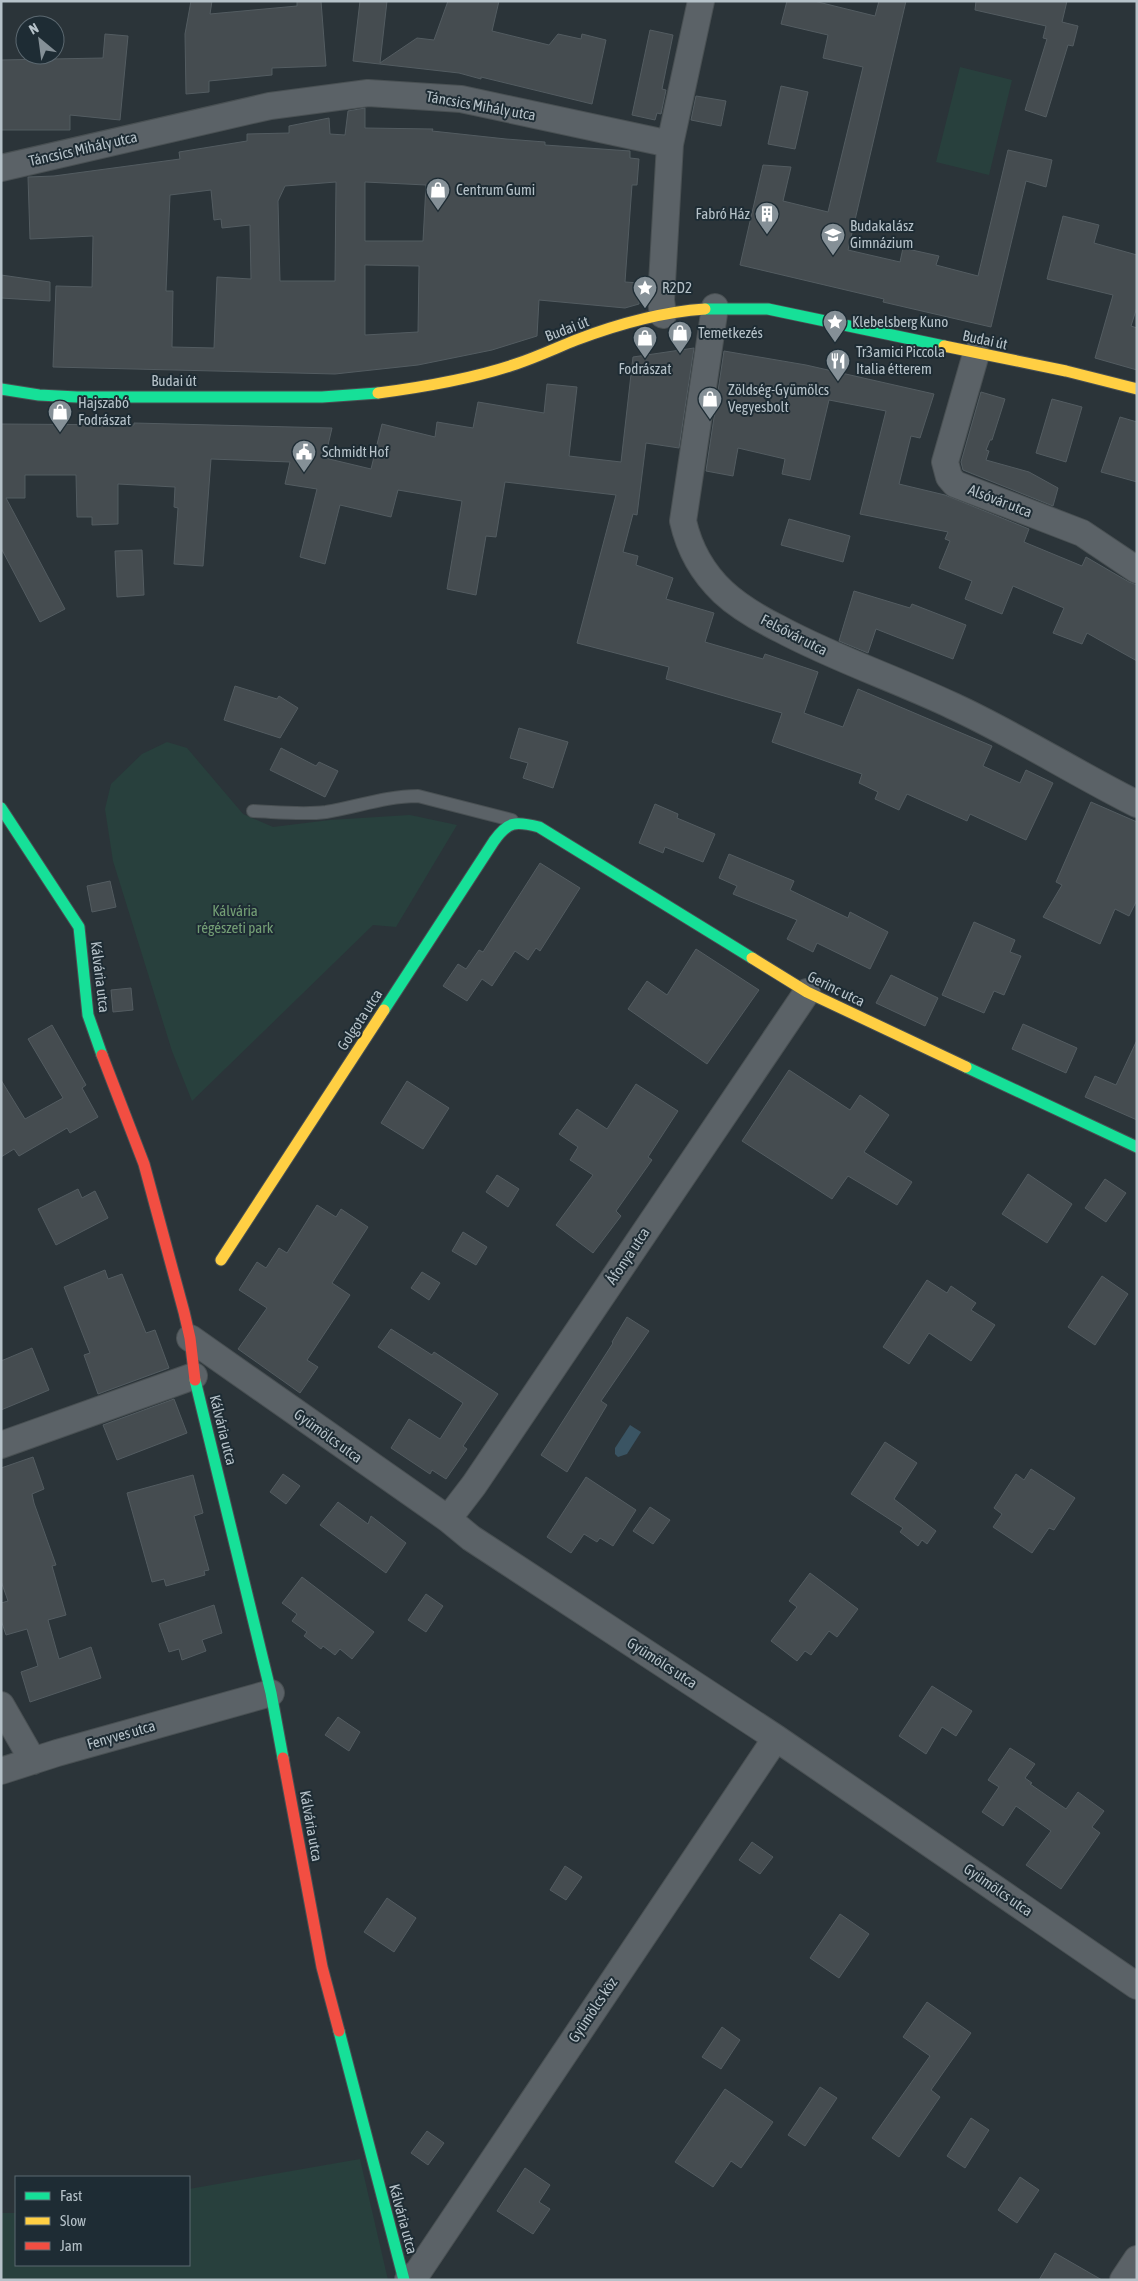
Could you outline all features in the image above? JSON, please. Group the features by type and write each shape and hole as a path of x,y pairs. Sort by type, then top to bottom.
{"street":[{"path":"662,315 661,300 670,144 701,1"},
{"name":"Táncsics Mihály utca","path":"1,168 270,106 368,93 461,99 670,144"},
{"name":"Budai út","path":"1,389 59,395 322,397 399,390 451,381 506,368 590,335 662,315 715,307 738,306 768,309 976,354 1066,371 1137,389"},
{"name":"Felsővár utca","path":"715,307 683,521 692,550 711,578 723,592 758,618 800,640 954,706 1137,804"},
{"name":"Alsóvár utca","path":"976,354 946,462 949,477 955,484 1082,532 1137,570"},
{"name":"Kálvária utca","path":"1,808 79,927 88,1015 118,1100 144,1164 190,1338 194,1376 271,1693 322,1967 404,2280"},
{"name":"Gerinc utca","path":"517,822 539,827 807,992 1137,1147"},
{"name":"Golgota utca","path":"221,1260 489,848 503,828 517,822"},
{"name":"Áfonya utca","path":"448,1519 480,1477 807,992"},
{"name":"Gyümölcs utca","path":"190,1338 448,1519 471,1538 776,1738 1137,1986"},
{"path":"1,1445 194,1376"},
{"name":"Fenyves utca","path":"1,1771 271,1693"},
{"path":"1,1705 33,1761"},
{"name":"Gyümölcs köz","path":"408,2280 418,2272 776,1738"},
{"path":"1123,2280 1137,2259"}],"lane":[{"path":"253,812 325,812 406,796 418,796 517,822"}],"green space":[{"path":"960,67 1012,80 989,175 936,162"},
{"name":"Kálvária régészeti park","path":"167,742 187,748 243,814 273,827 330,820 410,815 457,825 396,927 373,925 192,1101 172,1051 113,861 105,809 111,784 142,754"},
{"path":"360,2159 388,2280 1,2280 1,2213 15,2213 15,2266 190,2266 190,2189"}],"water":[{"path":"630,1425 641,1432 627,1454 618,1457 615,1454 615,1448"}],"building":[{"path":"191,1 212,1 210,14 297,6 297,1 321,1 326,66 272,68 272,75 209,81 209,92 186,94 185,34"},
{"path":"360,1 387,1 380,63 417,38 434,40 448,1 499,1 492,31 549,45 558,34 581,39 582,34 606,40 592,104 459,73 353,61"},
{"path":"787,1 814,1 875,16 879,1 906,1 848,250 900,262 903,248 939,256 936,265 978,276 1008,150 1052,160 1046,187 1026,181 991,327 883,302 884,299 740,265 763,165 791,167 783,201 828,212 863,67 823,58 828,35 781,24"},
{"path":"976,1 1067,1 1062,22 1078,26 1073,46 1068,45 1046,117 1025,110 1047,39 1043,38 1046,26 975,10"},
{"path":"650,30 673,35 662,89 666,90 661,114 657,113 655,120 632,115"},
{"path":"105,34 128,36 120,120 70,115 70,130 1,130 1,60 15,60 15,65 65,65 65,59 103,58"},
{"path":"781,86 808,92 795,149 768,144"},
{"path":"696,96 726,101 721,126 691,120"},
{"path":"365,108 365,128 433,129 432,131 545,142 545,145 630,151 630,158 639,159 637,185 632,185 625,282 640,283 639,304 625,308 539,300 537,336 492,350 418,365 335,374 53,367 56,286 92,287 93,236 30,239 28,177 54,176 180,159 179,152 247,141 247,134 289,133 289,126 329,118 330,134 345,135 348,111","holes":["336,182 335,281 280,281 278,201 285,186","365,182 426,185 423,241 365,241","211,190 214,220 221,219 222,228 250,225 251,279 217,277 214,348 172,347 173,291 166,291 170,195","365,265 419,266 418,332 365,335"]},
{"path":"1063,216 1099,225 1094,243 1137,255 1137,307 1131,326 1137,328 1137,370 1095,358 1113,295 1047,279"},
{"path":"1,275 50,282 50,301 1,298"},
{"path":"694,348 679,448 646,443 637,515 633,514 623,552 638,556 636,565 673,578 666,599 714,613 705,642 763,659 765,654 818,672 804,713 843,727 858,689 992,746 983,766 1020,783 1026,770 1053,783 1026,840 970,814 967,821 907,794 899,810 875,799 878,792 859,783 862,774 772,742 782,713 666,679 669,667 577,643 616,495 505,482 496,537 486,536 476,595 447,589 462,501 398,490 391,517 340,505 325,564 300,557 317,489 285,484 290,462 211,459 203,566 174,564 178,508 174,507 175,487 118,484 118,524 92,525 92,517 77,517 76,475 25,475 25,498 6,498 65,609 40,622 1,548 1,424 134,425 134,423 332,428 325,458 371,469 382,424 435,437 437,422 473,428 478,402 544,413 547,384 577,387 569,456 621,462 633,357"},
{"path":"724,351 806,365 934,394 920,438 911,436 899,484 945,495 1029,529 1024,542 1082,566 1086,557 1137,585 1137,661 1087,633 1082,644 1053,633 1064,608 1013,586 1002,614 965,599 972,581 939,568 950,541 945,539 948,532 860,514 886,411 829,400 810,480 782,474 785,459 738,448 733,476 706,471"},
{"path":"981,392 1005,399 992,440 990,440 986,450 989,451 986,460 1029,472 1058,488 1053,506 963,470 961,462"},
{"path":"1052,399 1082,407 1066,462 1036,453"},
{"path":"1120,417 1137,422 1137,482 1101,472"},
{"path":"789,519 850,536 843,562 781,545"},
{"path":"142,550 144,595 117,597 115,551"},
{"path":"854,591 910,608 912,604 966,625 953,659 876,629 868,653 839,641"},
{"path":"235,686 277,699 279,696 298,708 280,738 224,720"},
{"path":"519,728 568,742 553,788 523,778 528,763 510,758"},
{"path":"281,748 316,766 319,762 338,771 325,797 270,770"},
{"path":"1091,802 1137,822 1137,900 1129,916 1115,909 1100,944 1043,917 1062,885 1056,882"},
{"path":"655,804 678,814 677,818 715,834 703,862 665,847 663,853 639,843"},
{"path":"729,854 794,881 790,890 848,918 850,912 888,932 870,969 817,943 813,952 787,939 797,920 733,894 737,886 719,878"},
{"path":"540,863 580,888 540,951 536,948 528,960 515,951 492,986 482,979 467,1001 443,986 458,964 466,969 479,950 483,952"},
{"path":"110,881 116,907 92,912 87,886"},
{"path":"974,922 1015,940 1010,952 1021,956 1004,995 994,991 984,1013 942,995"},
{"path":"696,949 759,990 707,1064 628,1009 647,981 667,995"},
{"path":"891,975 938,998 925,1026 876,1003"},
{"path":"131,988 133,1010 113,1012 111,990"},
{"path":"1023,1024 1077,1048 1066,1073 1012,1049"},
{"path":"52,1025 86,1085 82,1088 98,1117 70,1133 67,1128 19,1156 14,1149 1,1157 1,1080 25,1119 63,1098 28,1039"},
{"path":"1137,1040 1137,1120 1085,1097 1095,1076 1116,1085"},
{"path":"789,1070 850,1110 860,1095 889,1115 864,1152 912,1182 897,1205 848,1176 832,1199 742,1141"},
{"path":"407,1081 449,1108 423,1149 381,1123"},
{"path":"636,1084 678,1111 648,1157 652,1160 616,1211 621,1216 593,1253 556,1225 593,1175 570,1160 578,1147 559,1134 577,1109 607,1129"},
{"path":"1028,1174 1072,1204 1047,1243 1002,1214"},
{"path":"497,1175 519,1189 508,1207 486,1192"},
{"path":"1105,1179 1126,1193 1106,1222 1085,1208"},
{"path":"78,1189 82,1198 95,1191 108,1218 56,1245 38,1209"},
{"path":"317,1205 336,1217 341,1209 368,1227 332,1283 350,1295 307,1360 318,1367 300,1393 238,1349 267,1308 239,1290 257,1262 266,1268 279,1248 287,1253"},
{"path":"463,1232 487,1247 476,1265 452,1251"},
{"path":"105,1270 108,1279 122,1274 146,1333 155,1330 169,1368 98,1394 84,1355 90,1353 64,1287"},
{"path":"422,1272 440,1283 429,1300 411,1288"},
{"path":"1102,1276 1128,1294 1095,1345 1068,1327"},
{"path":"927,1280 947,1293 951,1286 976,1303 971,1310 995,1325 971,1361 929,1333 909,1364 883,1347"},
{"path":"627,1317 649,1331 601,1401 607,1405 567,1472 541,1455 613,1343"},
{"path":"391,1329 432,1355 434,1352 498,1394 463,1446 467,1449 446,1479 432,1470 430,1474 391,1448 409,1419 440,1439 463,1403 378,1347"},
{"path":"32,1348 49,1390 1,1410 1,1361"},
{"path":"174,1399 187,1433 117,1460 103,1425"},
{"path":"885,1442 917,1463 894,1499 936,1531 927,1544 922,1540 918,1546 900,1532 903,1528 851,1494"},
{"path":"33,1457 44,1489 32,1494 56,1565 52,1566 66,1615 48,1620 59,1659 91,1647 101,1678 30,1702 21,1672 38,1666 27,1629 6,1635 1,1620 1,1603 8,1601 1,1581 1,1468"},
{"path":"1031,1469 1075,1498 1054,1530 1049,1528 1032,1553 993,1527 1002,1514 994,1508 1016,1474 1024,1480"},
{"path":"283,1474 300,1486 286,1504 270,1492"},
{"path":"193,1475 203,1513 194,1516 209,1570 204,1571 205,1575 166,1586 164,1579 152,1582 127,1493"},
{"path":"586,1477 636,1510 613,1546 600,1538 597,1542 584,1534 571,1553 547,1537"},
{"path":"338,1502 368,1524 371,1516 406,1543 386,1573 320,1525"},
{"path":"650,1507 670,1520 653,1544 633,1531"},
{"path":"810,1573 858,1609 837,1637 829,1631 811,1655 805,1651 797,1661 771,1641 797,1607 789,1601"},
{"path":"302,1577 374,1632 352,1659 340,1649 335,1655 323,1646 321,1649 304,1636 307,1632 292,1621 297,1614 282,1603"},
{"path":"426,1594 443,1606 426,1632 408,1620"},
{"path":"214,1605 222,1633 202,1640 206,1651 182,1660 179,1649 169,1652 159,1624"},
{"path":"932,1686 972,1711 956,1736 942,1727 926,1754 899,1736"},
{"path":"338,1717 360,1732 349,1751 325,1735"},
{"path":"1010,1748 1035,1764 1025,1778 1032,1783 1030,1784 1066,1809 1078,1792 1104,1811 1092,1827 1100,1833 1061,1889 1026,1865 1051,1831 1016,1806 1003,1826 982,1812 999,1787 988,1780"},
{"path":"752,1842 773,1857 760,1874 739,1860"},
{"path":"565,1866 582,1877 566,1900 550,1890"},
{"path":"387,1898 416,1918 394,1952 364,1932"},
{"path":"840,1914 869,1934 839,1978 810,1958"},
{"path":"927,2002 971,2033 931,2090 940,2097 899,2157 872,2138 930,2056 903,2037"},
{"path":"722,2027 740,2040 721,2069 702,2057"},
{"path":"820,2087 837,2098 805,2146 788,2135"},
{"path":"725,2089 773,2122 741,2168 731,2161 713,2187 675,2162"},
{"path":"971,2118 989,2130 965,2168 947,2156"},
{"path":"427,2131 444,2143 428,2165 411,2153"},
{"path":"525,2168 550,2185 539,2202 550,2209 533,2234 497,2211"},
{"path":"1020,2177 1039,2190 1017,2223 998,2210"},
{"path":"1055,2253 1102,2280 1039,2280"}],"traffic: fast":[{"path":"705,309 768,309 944,346"},
{"path":"1,389 39,395 77,397 322,397 378,393"},
{"path":"1,808 79,927 88,1015 102,1055"},
{"path":"384,1010 494,841 499,834 513,824 539,827 752,958"},
{"path":"966,1067 1137,1147"},
{"path":"195,1380 271,1693 283,1758"},
{"path":"339,2031 404,2280"}],"traffic: slow":[{"path":"378,393 482,374 524,361 576,340 624,324 672,313 705,309"},
{"path":"944,346 1066,371 1137,389"},
{"path":"752,958 807,992 966,1067"},
{"path":"221,1260 384,1010"}],"traffic: jam":[{"path":"102,1055 144,1164 184,1312 190,1338 195,1380"},
{"path":"283,1758 322,1967 339,2031"}],"place":[{"name":"Centrum Gumi","path":"438,211"},
{"name":"Fabró Ház","path":"767,235"},
{"name":"Budakalász Gimnázium","path":"833,256"},
{"name":"R2D2","path":"645,309"},
{"name":"Klebelsberg Kuno","path":"835,343"},
{"name":"Temetkezés","path":"680,354"},
{"name":"Fodrászat","path":"645,359"},
{"name":"Tr3amici Piccola Italia étterem","path":"838,382"},
{"name":"Zöldség-Gyümölcs Vegyesbolt","path":"710,420"},
{"name":"Hajszabó Fodrászat","path":"60,433"},
{"name":"Schmidt Hof","path":"304,473"}]}
